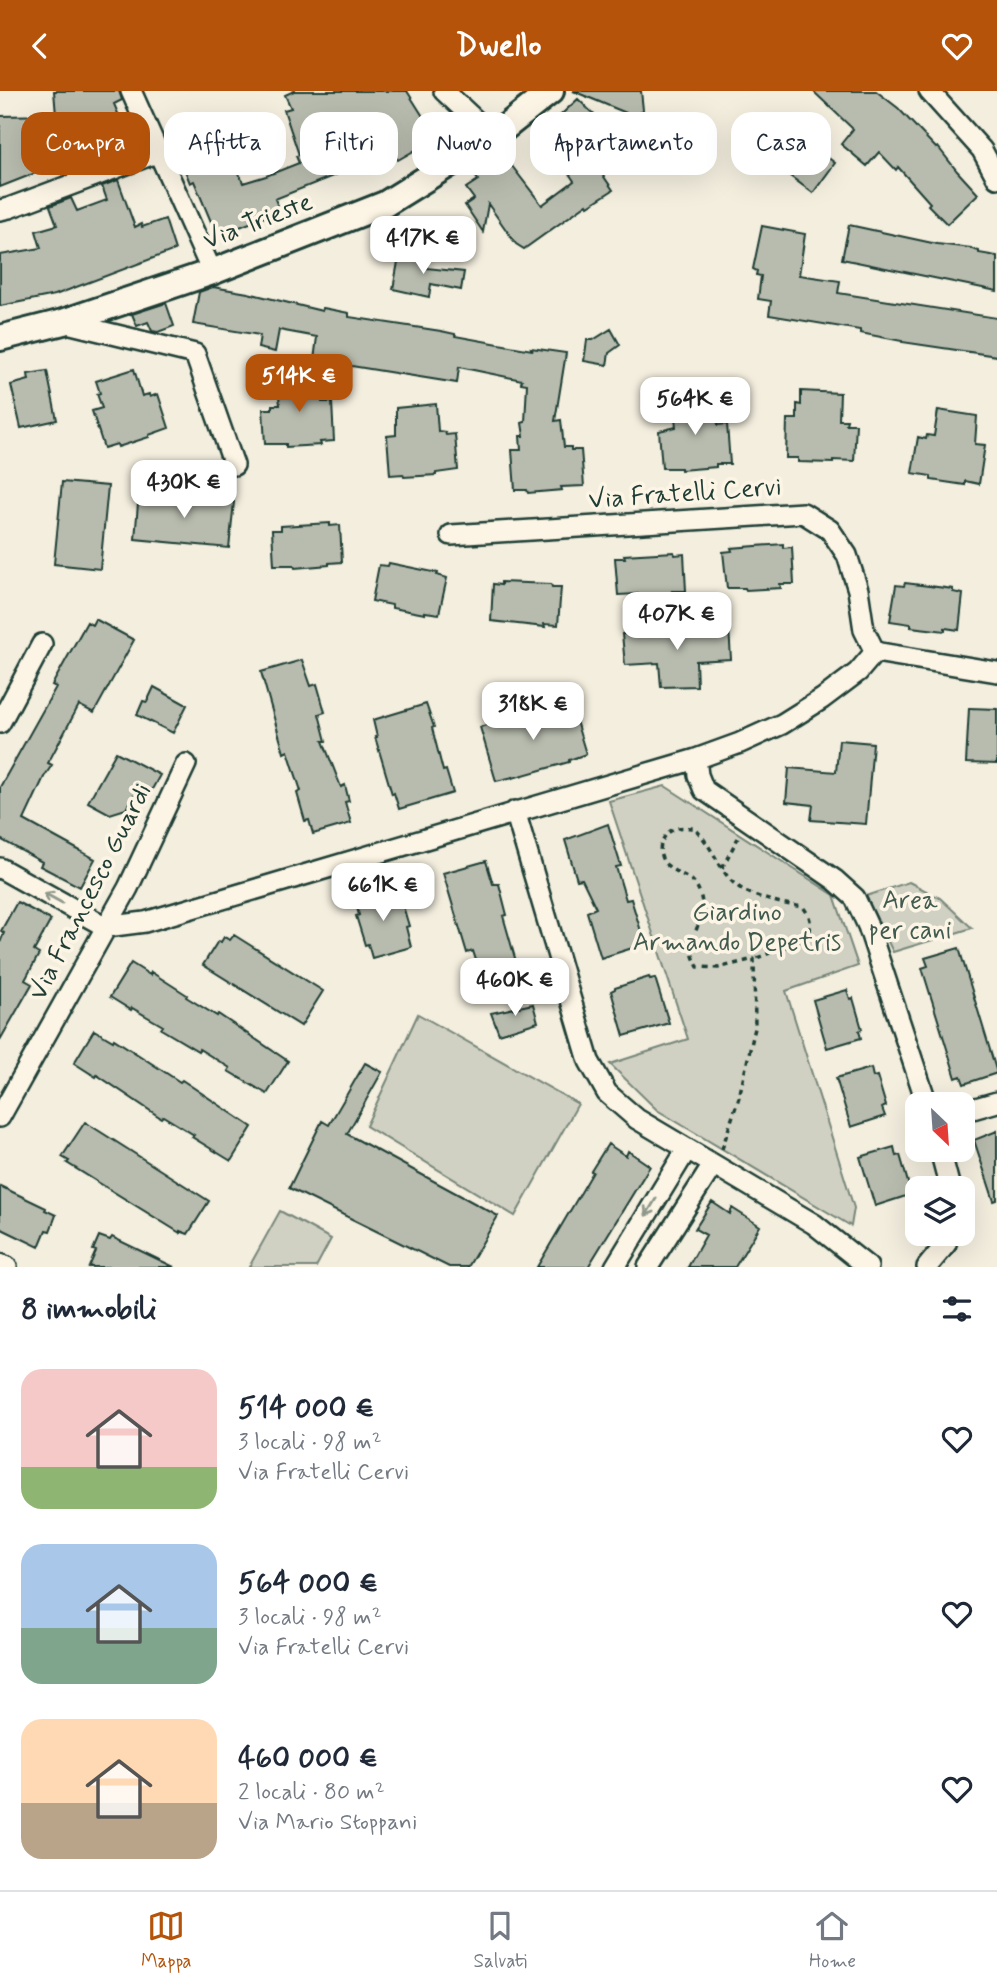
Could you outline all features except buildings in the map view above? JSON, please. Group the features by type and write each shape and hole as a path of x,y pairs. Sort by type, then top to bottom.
{"street":[{"path":"131,91 212,272"},
{"path":"444,91 466,112"},
{"name":"Via Trieste","path":"516,119 551,91"},
{"path":"929,91 982,150 997,178"},
{"path":"0,210 159,152"},
{"name":"Via Trieste","path":"0,338 63,322 212,272 385,204 432,175"},
{"path":"63,322 195,354 234,465"},
{"name":"Via Fratelli Cervi","path":"451,535 803,513 830,530 847,555 858,590 864,630 875,652"},
{"path":"0,723 42,644"},
{"path":"0,868 106,927 145,922 696,759 740,743 782,724 822,699 859,672 875,652 997,672"},
{"path":"696,759 704,790 835,880 855,898 868,926 923,1092"},
{"name":"Via Francesco Guardi","path":"0,1117 128,888 186,764"},
{"path":"515,811 589,1061 607,1093 637,1119 687,1149 717,1160 814,1224 868,1267"},
{"path":"975,1108 997,1102"},
{"path":"615,1267 687,1149"},
{"path":"648,1267 717,1160"},
{"path":"927,1267 944,1246"},
{"path":"0,1264 7,1267"}],"path":[{"path":"677,828 694,828 705,838 730,880 758,898 803,907 811,918 811,927 804,940 754,958 718,968 698,967 692,953 694,937 702,919 701,895 694,881 668,867 660,856 660,844 665,835 677,828"},
{"path":"722,868 741,833"},
{"path":"717,1160 739,1097 755,1028 754,958"}],"green space":[{"name":"Giardino Armando Depetris","path":"665,786 834,895 858,966 786,991 854,1208 851,1226 657,1110 610,1064 688,1039 609,801"},
{"name":"Area per cani","path":"909,882 940,898 972,928 893,952 866,896"},
{"path":"418,1014 578,1104 515,1216 366,1126"},
{"path":"280,1211 331,1239 316,1267 249,1267"}]}
